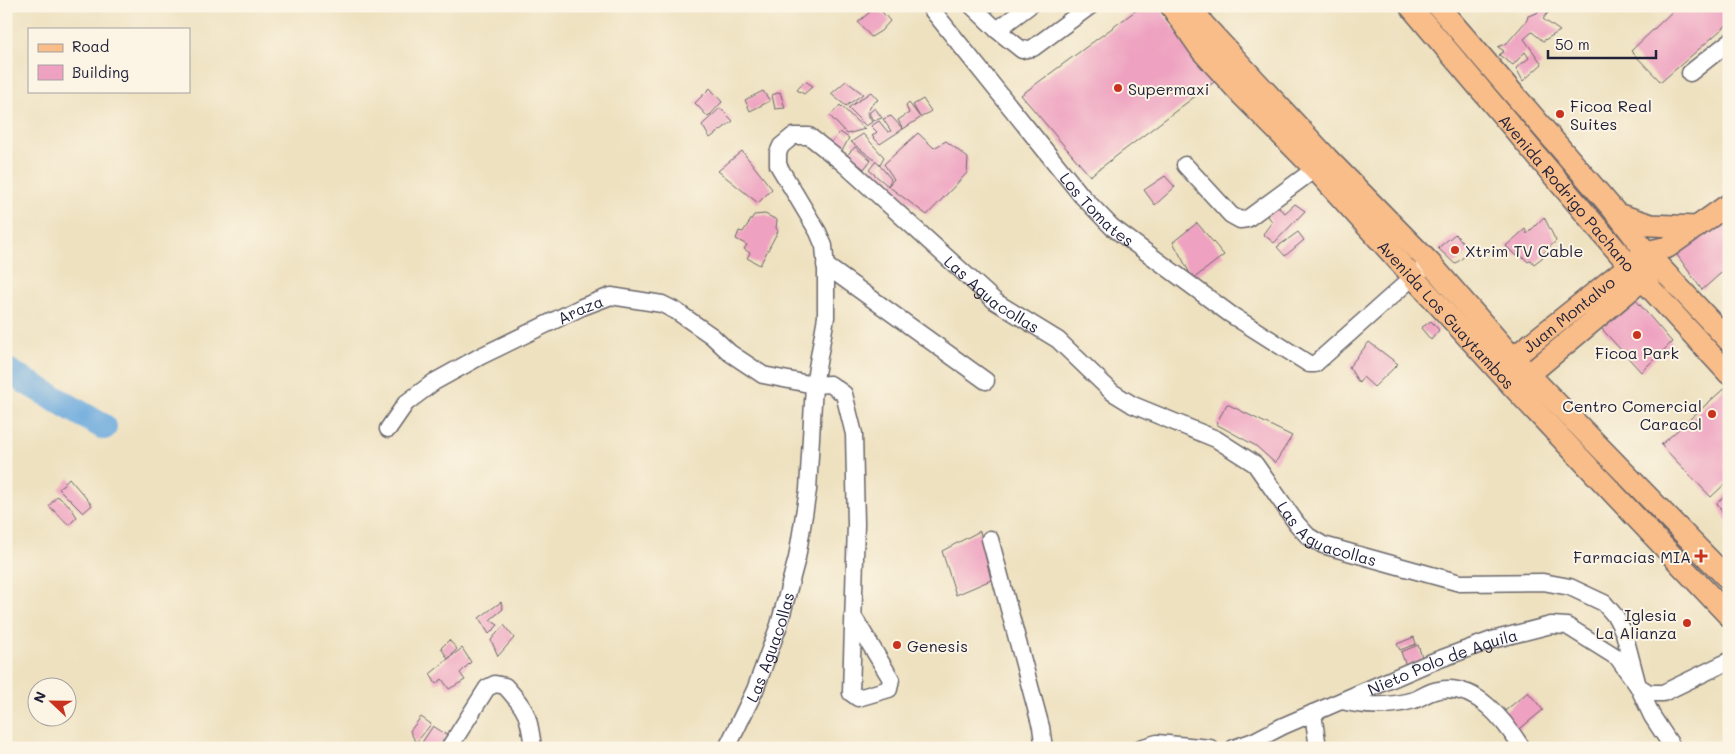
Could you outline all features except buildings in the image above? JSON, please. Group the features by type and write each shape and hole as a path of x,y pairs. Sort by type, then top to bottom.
{"main road":[{"name":"Avenida Los Guaytambos","path":"1171,6 1208,43 1238,91 1321,163 1422,269 1729,616"},
{"name":"Avenida Los Guaytambos","path":"1193,6 1203,24 1208,43"},
{"name":"Avenida Rodrigo Pachano","path":"1410,6 1636,273 1729,374"},
{"name":"Avenida Rodrigo Pachano","path":"1438,6 1617,214 1658,255 1729,341"},
{"name":"Juan Montalvo","path":"1521,381 1636,273 1729,204"},
{"path":"1617,214 1652,225 1697,227"},
{"name":"Juan Montalvo","path":"1506,365 1636,273"},
{"name":"Avenida Los Guaytambos","path":"1521,381 1729,580"}],"street":[{"name":"Los Tomates","path":"929,6 1075,188 1112,227 1222,309 1309,364 1315,364 1422,269"},
{"path":"972,6 1014,46 1022,50 1033,48 1090,6"},
{"path":"996,30 1021,8"},
{"path":"1690,73 1729,42"},
{"name":"Las Aguacollas","path":"728,748 764,666 789,592 808,490 814,385 826,317 825,265 824,246 818,232 778,165 778,154 781,146 793,136 809,136 843,163 996,302 1058,340 1112,392 1133,405 1216,439 1255,464 1308,536 1323,545 1460,582 1542,582 1570,587 1604,603 1616,617 1624,633 1638,686"},
{"path":"1185,165 1231,215 1240,220 1246,219 1321,163"},
{"path":"825,265 986,381"},
{"name":"Araza","path":"388,429 406,403 419,391 449,373 582,307 611,296 662,304 688,318 730,353 763,375 814,385 830,384 844,394 854,434 856,524 853,616"},
{"path":"990,539 1041,727 1044,748"},
{"name":"Nieto Polo de Aguila","path":"1234,748 1254,744 1313,713 1429,663 1492,640 1551,624 1567,626 1618,658 1638,686"},
{"path":"1638,686 1649,693 1664,693 1729,661"},
{"path":"449,748 487,688 495,684 505,686 524,707 530,719 533,748"},
{"path":"1638,686 1652,716 1674,748"},
{"path":"1342,701 1363,706 1377,706 1416,700 1438,690 1462,691 1474,696 1486,705 1522,748"},
{"path":"1313,713 1318,748"},
{"path":"1140,748 1157,743 1210,748"}],"waterway":[{"path":"6,370 104,427"}],"place":[{"name":"Supermaxi","path":"1118,88"},
{"name":"Ficoa Real Suites","path":"1560,114"},
{"name":"Xtrim TV Cable","path":"1455,250"},
{"name":"Ficoa Park","path":"1637,335"},
{"name":"Centro Comercial Caracol","path":"1712,414"},
{"name":"Farmacias MIA","path":"1701,556"},
{"name":"Iglesia La Alianza","path":"1687,623"},
{"name":"Genesis","path":"897,645"}]}
